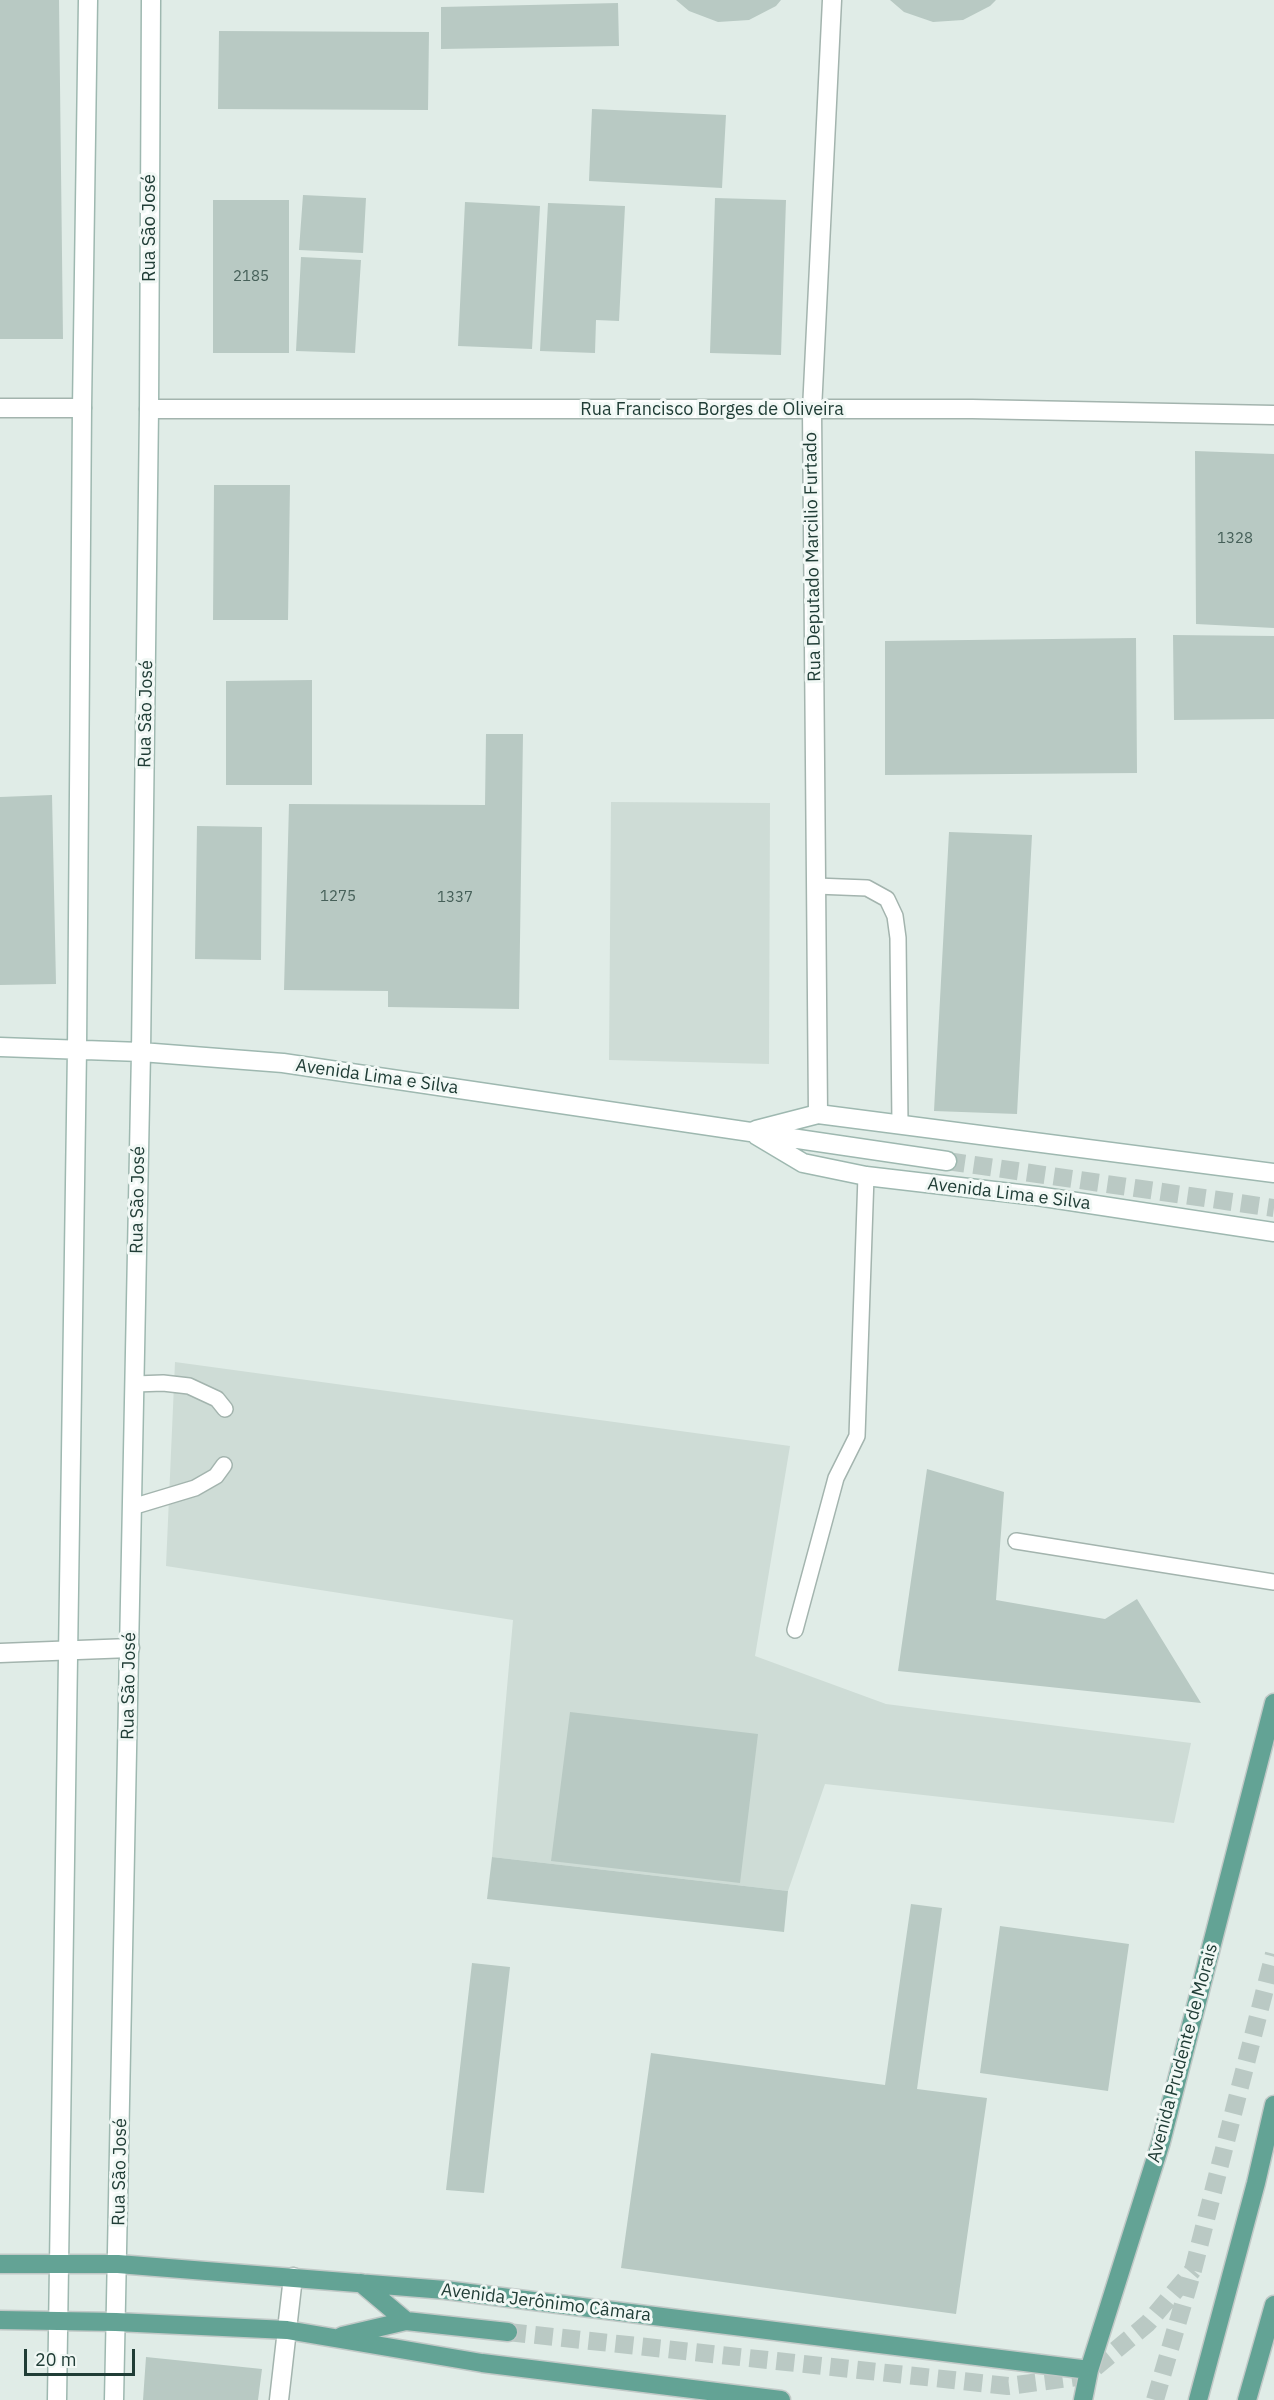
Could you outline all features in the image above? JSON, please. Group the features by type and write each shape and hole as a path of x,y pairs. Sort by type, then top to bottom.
{"main road":[{"path":"57,2400 77,1049 88,0"},
{"name":"Rua São José","path":"114,2400 141,1052 150,409 151,0"},
{"name":"Rua Deputado Marcilio Furtado","path":"818,1114 812,410 831,0"},
{"path":"0,408 82,408"},
{"name":"Rua Francisco Borges de Oliveira","path":"150,409 972,409 1274,416"},
{"name":"Avenida Lima e Silva","path":"0,1047 141,1052 283,1063 752,1132 818,1114 1274,1173"},
{"path":"752,1132 947,1161"},
{"name":"Avenida Lima e Silva","path":"752,1132 778,1150 803,1163 866,1176 1037,1196 1274,1232"},
{"path":"0,1653 130,1648"},
{"name":"Avenida Prudente de Morais","path":"1083,2400 1089,2370 1161,2142 1274,1703"},
{"path":"1198,2400 1256,2183 1274,2105"},
{"name":"Avenida Jerônimo Câmara","path":"0,2264 118,2264 457,2292 1089,2370"},
{"path":"279,2400 293,2277"},
{"path":"360,2283 406,2321"},
{"path":"1247,2400 1274,2305"},
{"path":"0,2320 116,2322 287,2330 482,2363 781,2400"},
{"path":"335,2338 406,2321 507,2332"}],"lane":[{"path":"816,886 867,888 887,899 895,916 898,938 900,1124"},
{"path":"795,1630 836,1479 856,1436 866,1176"},
{"path":"135,1384 163,1383 189,1386 217,1399 225,1409"},
{"path":"132,1507 195,1488 216,1476 224,1465"},
{"path":"1016,1541 1274,1582"}],"shaded area":[{"path":"611,802 770,803 769,1064 609,1060"},
{"path":"175,1362 790,1446 755,1656 886,1704 1191,1743 1174,1823 825,1784 788,1891 492,1857 513,1620 166,1566"}],"building":[{"path":"0,0 59,0 63,339 0,339"},
{"path":"676,0 781,0 776,6 749,20 718,22 689,11"},
{"path":"890,0 996,0 990,6 963,20 933,22 904,12"},
{"path":"618,3 619,46 441,49 441,7"},
{"path":"219,31 429,32 428,110 218,109"},
{"path":"592,109 726,115 722,188 589,181"},
{"path":"303,195 366,198 363,253 299,250"},
{"path":"715,198 786,200 781,355 710,353"},
{"path":"213,200 289,200 289,353 213,353"},
{"path":"465,202 540,206 532,349 458,346"},
{"path":"548,203 625,206 619,321 596,320 595,353 540,351"},
{"path":"301,257 361,260 355,353 296,351"},
{"path":"1195,451 1274,454 1274,628 1196,624"},
{"path":"214,485 290,485 288,620 213,620"},
{"path":"1173,635 1274,636 1274,719 1174,720"},
{"path":"1136,638 1137,773 885,775 885,641"},
{"path":"312,680 312,785 226,785 226,681"},
{"path":"486,734 523,734 519,1009 388,1007 388,991 284,990 289,804 485,805"},
{"path":"52,795 56,984 0,985 0,797"},
{"path":"197,826 262,827 261,960 195,959"},
{"path":"949,832 1032,835 1017,1114 934,1111"},
{"path":"927,1469 1004,1492 996,1600 1105,1619 1137,1599 1201,1703 898,1671"},
{"path":"570,1712 758,1734 740,1883 551,1861"},
{"path":"492,1857 788,1891 784,1932 487,1899"},
{"path":"911,1904 942,1908 917,2089 987,2098 956,2314 621,2268 651,2053 885,2085"},
{"path":"1000,1926 1129,1944 1108,2091 980,2073"},
{"path":"472,1963 510,1967 484,2193 446,2190"},
{"path":"146,2357 262,2369 258,2400 143,2400"}],"tunnel":[{"path":"947,1161 1274,1208"},
{"path":"1155,2400 1193,2270 1274,1954"},
{"path":"508,2332 1008,2386 1085,2376 1148,2323 1193,2270"}]}
